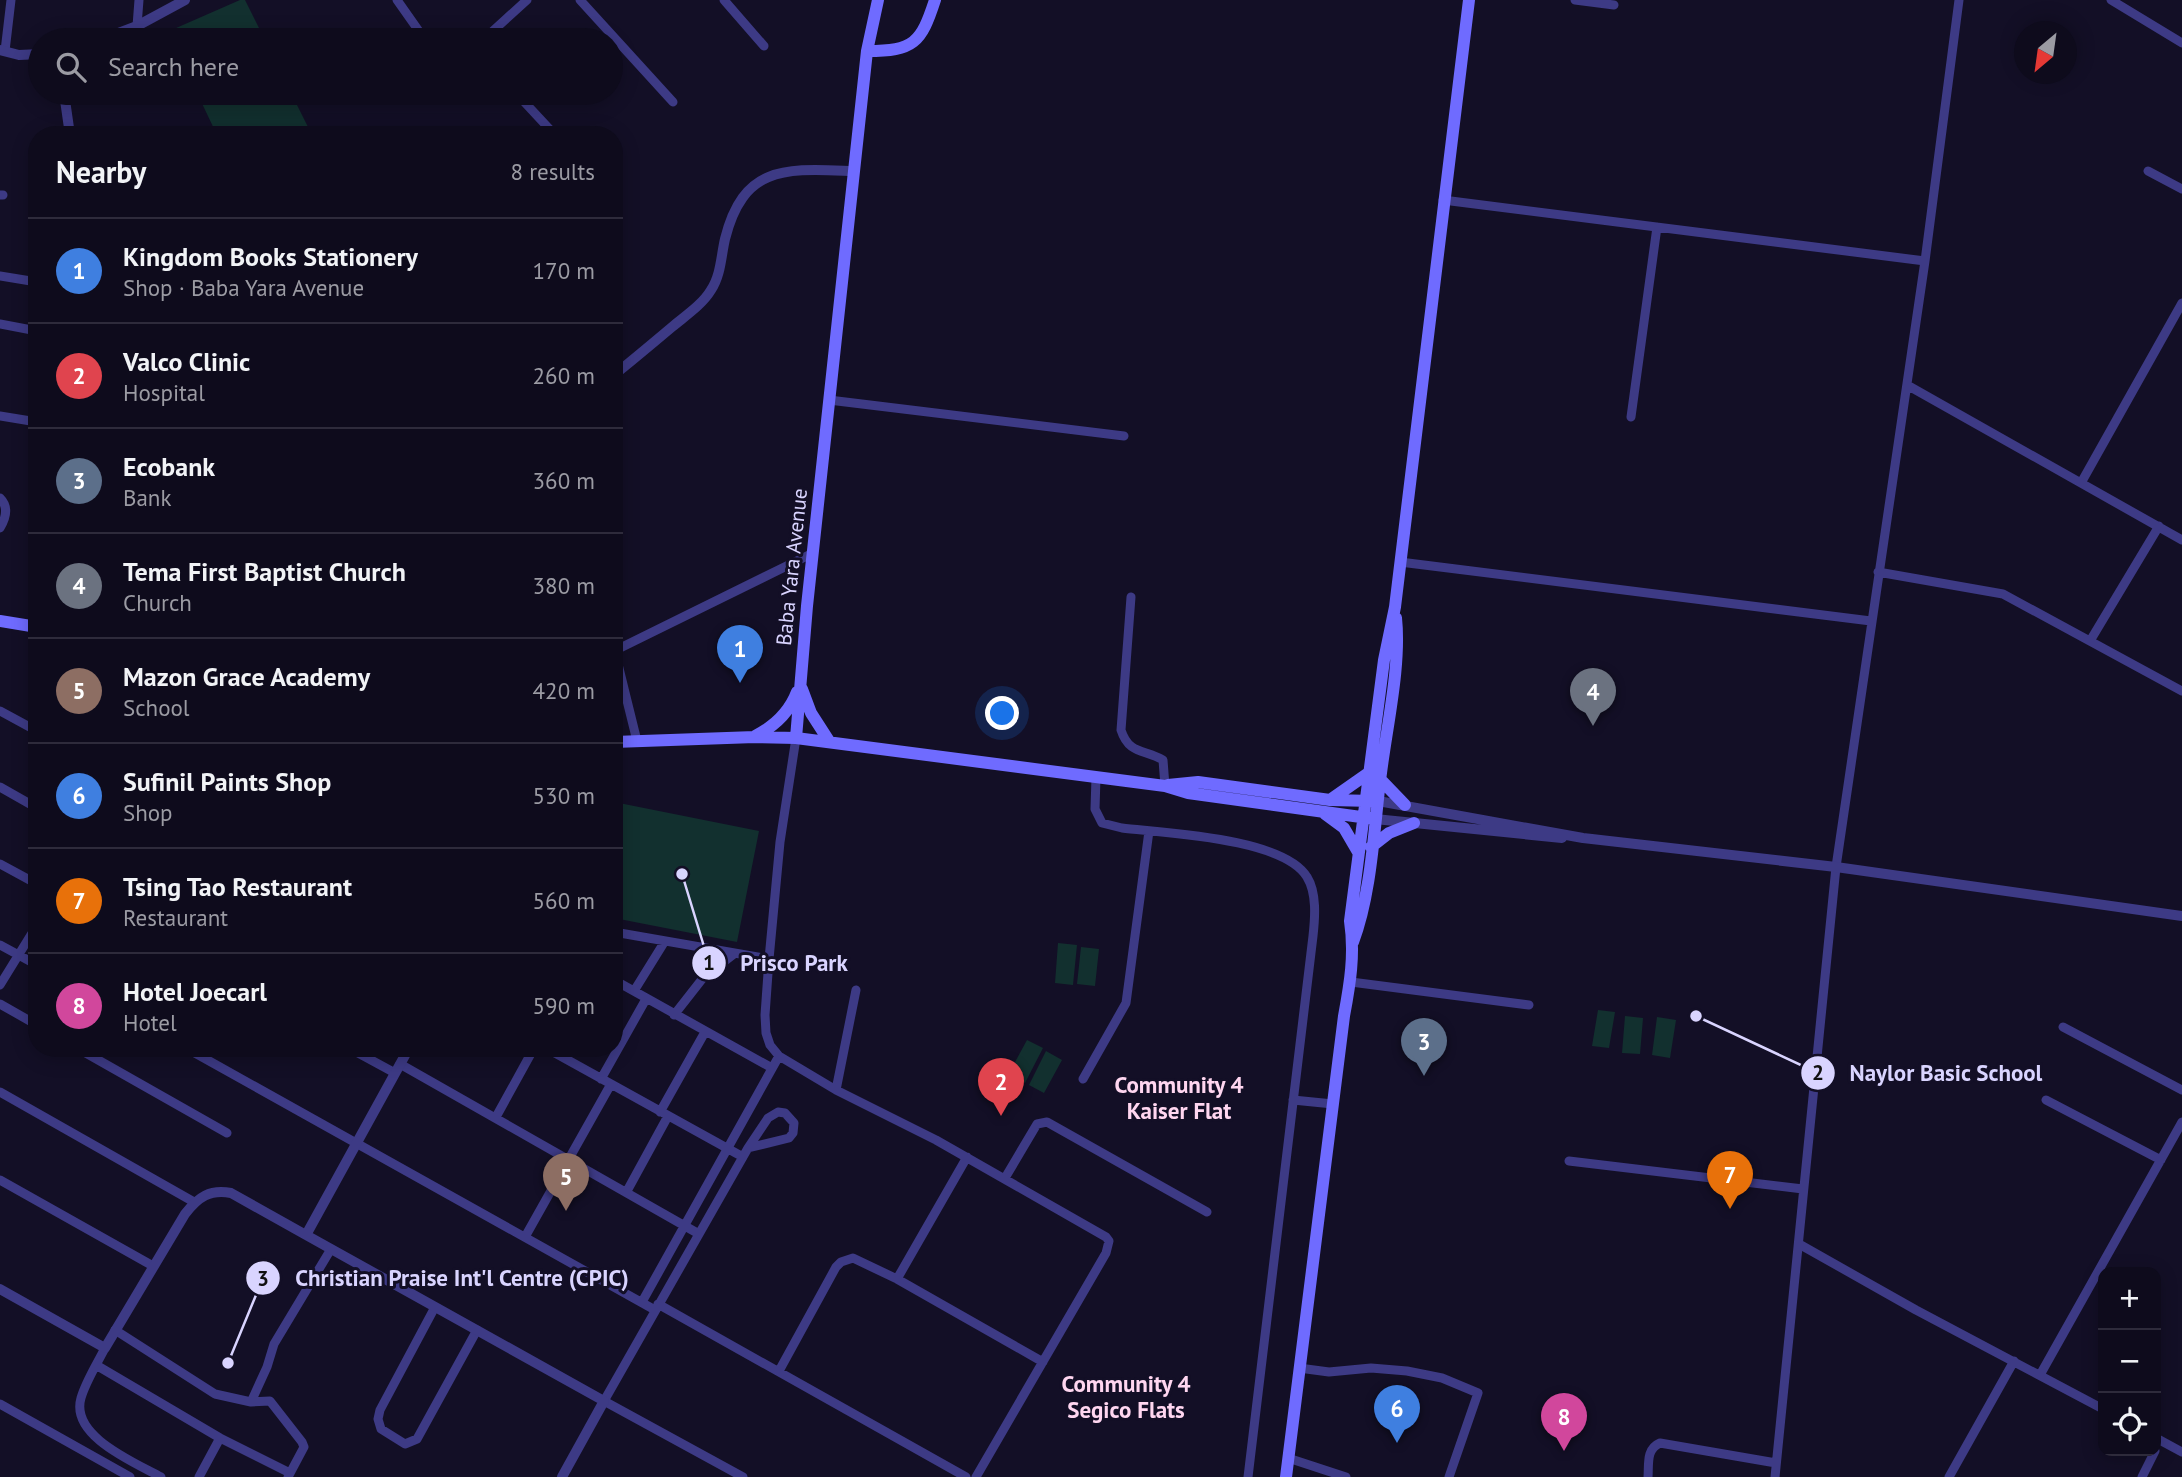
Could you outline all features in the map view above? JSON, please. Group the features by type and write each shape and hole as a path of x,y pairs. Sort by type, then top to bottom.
{"main road":[{"name":"Baba Yara Avenue","path":"796,738 829,400 870,32 871,0"},
{"name":"Baba Yara Avenue","path":"870,32 878,0"},
{"path":"867,51 889,51 916,40 925,30 935,0"},
{"path":"1353,943 1361,922 1371,847 1369,819 1384,660 1395,607 1469,0"},
{"path":"0,621 28,626"},
{"path":"755,737 779,720 796,696 800,682"},
{"path":"800,682 811,713 829,741"},
{"path":"623,742 755,737 829,741 1096,776 1165,786 1188,793 1369,819"},
{"path":"1330,800 1375,776"},
{"path":"1375,776 1405,805"},
{"path":"1165,786 1189,781 1330,800 1371,801"},
{"path":"1325,813 1344,828 1358,853"},
{"path":"1286,1477 1344,1016 1351,982 1353,943 1349,921 1358,853 1369,819"},
{"path":"1371,847 1389,833 1414,823"}],"street":[{"path":"11,0 2,51 28,55"},
{"path":"136,26 139,0"},
{"path":"131,28 185,0"},
{"path":"397,0 417,28"},
{"path":"496,28 526,0"},
{"path":"580,0 606,28"},
{"path":"723,0 764,46"},
{"path":"1574,0 1614,5"},
{"path":"1775,1477 1836,867 1925,261 1959,0"},
{"path":"2110,0 2182,43"},
{"path":"623,47 673,102"},
{"path":"66,105 70,126"},
{"path":"527,105 547,126"},
{"path":"623,367 684,317 713,288 729,221 743,196 763,178 785,171 854,171"},
{"path":"2148,171 2182,189"},
{"path":"1443,200 1925,261"},
{"path":"1631,417 1657,227"},
{"path":"0,276 28,281"},
{"path":"2081,483 2182,303"},
{"path":"0,324 28,329"},
{"path":"1907,386 2182,540"},
{"path":"829,400 1124,436"},
{"path":"0,416 28,421"},
{"path":"0,498 4,502 6,514 0,528"},
{"path":"2091,641 2159,527"},
{"path":"623,647 813,553"},
{"path":"1400,562 1871,621"},
{"path":"1878,572 2003,594 2182,691"},
{"path":"1131,597 1121,730 1127,743 1134,749 1163,760 1165,786"},
{"path":"623,686 637,741"},
{"path":"0,711 28,726"},
{"path":"796,738 780,842 769,959 766,1033 770,1045 779,1056 836,1090 1005,1178 1109,1241 1106,1253 976,1477"},
{"path":"1096,776 1094,809 1102,823 1224,841 1272,852 1296,864 1311,886 1314,920 1248,1477"},
{"path":"0,787 28,803"},
{"path":"1371,801 1583,838 1836,867 2182,916"},
{"path":"1369,819 1545,838 1583,838"},
{"path":"1083,1079 1126,1003 1149,831"},
{"path":"0,863 28,879"},
{"path":"623,934 769,959"},
{"path":"0,985 28,939"},
{"path":"634,991 665,941"},
{"path":"0,945 28,960"},
{"path":"674,1015 703,978 734,954"},
{"path":"1351,982 1529,1005"},
{"path":"623,985 772,1068"},
{"path":"836,1090 856,990"},
{"path":"623,1040 646,999"},
{"path":"0,1004 28,1020"},
{"path":"2063,1027 2182,1090"},
{"path":"626,1191 705,1032"},
{"path":"642,1302 779,1056"},
{"path":"93,1057 227,1133"},
{"path":"202,1057 642,1302 657,1307 779,1371 966,1477"},
{"path":"371,1057 496,1117 699,1234"},
{"path":"306,1235 404,1057"},
{"path":"496,1117 529,1057"},
{"path":"562,1057 743,1157"},
{"path":"601,1079 613,1057"},
{"path":"525,1237 611,1084"},
{"path":"0,1092 194,1202"},
{"path":"1293,1100 1333,1104"},
{"path":"2046,1100 2161,1160"},
{"path":"562,1477 748,1148 772,1114 785,1113 794,1123 793,1133 789,1138 748,1148"},
{"path":"1005,1178 1037,1124 1047,1122 1207,1212"},
{"path":"2040,1376 2182,1122"},
{"path":"897,1279 967,1157"},
{"path":"1569,1161 1803,1189"},
{"path":"0,1180 153,1266"},
{"path":"161,1477 88,1432 79,1413 81,1398 115,1330 194,1202 207,1193 221,1191 231,1193 743,1477"},
{"path":"1799,1244 1916,1310 2098,1406"},
{"path":"251,1402 274,1344 331,1249"},
{"path":"779,1371 836,1267 853,1258 897,1279 1042,1362"},
{"path":"0,1289 105,1348"},
{"path":"435,1307 380,1410 378,1419 381,1429 389,1436 405,1444 417,1439 477,1330"},
{"path":"96,1365 289,1475 302,1453 302,1441 270,1401 251,1402 206,1390 115,1330"},
{"path":"1948,1477 2014,1361"},
{"path":"1299,1368 1329,1372 1371,1368 1407,1371 1442,1378 1478,1393 1449,1477"},
{"path":"0,1404 131,1477"},
{"path":"199,1477 220,1438"},
{"path":"2161,1441 2182,1452"},
{"path":"1648,1477 1650,1451 1660,1443 1776,1463"},
{"path":"2142,1477 2153,1456"},
{"path":"1288,1458 1346,1477"}],"green space":[{"path":"245,0 259,28 176,28"},
{"path":"203,105 297,105 308,126 213,126"},
{"path":"623,804 759,831 737,942 623,920"},
{"path":"1058,943 1077,945 1073,985 1055,983"},
{"path":"1081,947 1099,949 1095,986 1077,984"},
{"path":"1598,1010 1615,1012 1609,1048 1592,1046"},
{"path":"1625,1016 1643,1018 1640,1054 1622,1053"},
{"path":"1657,1017 1676,1020 1670,1058 1652,1055"},
{"path":"1027,1040 1043,1048 1025,1083 1008,1075"},
{"path":"1046,1051 1062,1060 1044,1093 1029,1085"}],"place":[{"name":"Kingdom Books Stationery","path":"740,683"},
{"name":"Tema First Baptist Church","path":"1593,726"},
{"name":"Prisco Park","path":"682,874"},
{"name":"Naylor Basic School","path":"1696,1016"},
{"name":"Ecobank","path":"1424,1076"},
{"name":"Valco Clinic","path":"1001,1116"},
{"name":"Tsing Tao Restaurant","path":"1730,1209"},
{"name":"Mazon Grace Academy","path":"566,1211"},
{"name":"Christian Praise Int'l Centre (CPIC)","path":"228,1363"},
{"name":"Sufinil Paints Shop","path":"1397,1443"},
{"name":"Hotel Joecarl","path":"1564,1451"}],"district":[{"name":"Community 4 Kaiser Flat","path":"1179,1098"},
{"name":"Community 4 Segico Flats","path":"1126,1397"}]}
